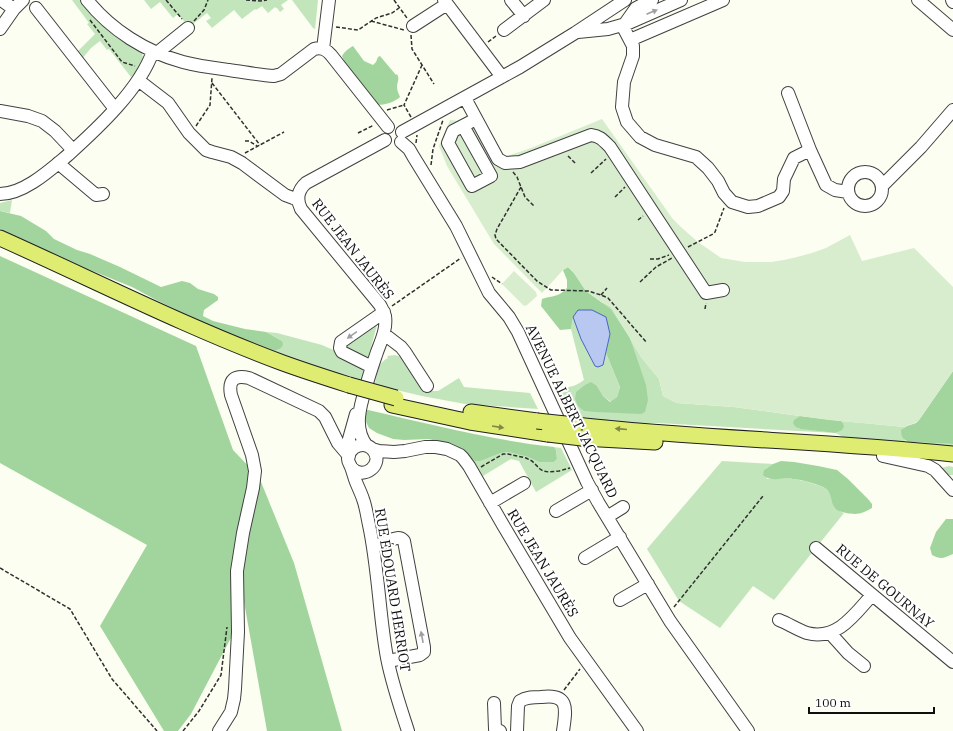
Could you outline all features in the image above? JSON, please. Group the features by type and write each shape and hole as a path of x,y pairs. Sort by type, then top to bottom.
{"main road":[{"path":"0,238 156,309 347,389"},
{"path":"0,247 177,328 276,368 470,422 548,434 579,431 712,437 953,454"},
{"path":"394,402 537,421 579,431 953,462"}],"street":[{"path":"1,0 14,9"},
{"path":"0,29 14,9 23,0"},
{"path":"87,0 97,12 130,38 155,52 185,63 278,76 314,49 323,49 331,55 388,128"},
{"path":"323,49 329,0"},
{"path":"511,0 524,16"},
{"path":"504,30 544,0"},
{"path":"402,137 400,128 396,126 391,126 384,132 387,143 392,145 397,144 402,137 416,125 502,77 575,33 625,0"},
{"path":"602,15 612,27 620,26 636,8 652,0"},
{"path":"575,33 620,26 681,0"},
{"path":"630,40 723,0"},
{"path":"918,0 953,30"},
{"path":"412,29 446,2 502,77"},
{"path":"36,8 115,109"},
{"path":"620,26 633,46 633,56 624,82 622,107 628,122 640,137 655,144 696,157 712,172 724,193 732,202 748,207 758,206 779,197 783,191 784,179 794,158 810,150"},
{"path":"0,194 23,188 58,164 115,109 141,75 155,52 188,28"},
{"name":"RUE JEAN JAURÈS","path":"141,75 168,103 189,133 206,150 234,158 285,195 292,198 293,203 298,204 300,209 380,305 384,312 384,334"},
{"path":"788,92 810,150 826,185 835,190 848,192"},
{"path":"465,98 498,159 505,163 520,162 590,135 597,136 602,139 610,147 706,293 723,290"},
{"path":"882,186 921,147 953,110"},
{"path":"0,111 28,116 42,121 55,131 73,150"},
{"path":"463,126 491,176 472,186 448,143 453,131 476,119"},
{"name":"AVENUE ALBERT JACQUARD","path":"402,137 456,226 489,293 494,301 509,317 518,332 579,464 607,517 670,621 748,731"},
{"path":"293,203 304,184 385,140"},
{"path":"58,164 96,195 103,194"},
{"path":"859,173 871,173 880,180 882,186 882,191 878,201 868,206 857,204 850,197 848,192 850,180 859,173"},
{"path":"372,367 342,352 340,348 341,342 384,312"},
{"path":"384,334 401,347 408,355 427,386"},
{"name":"RUE ÉDOUARD HERRIOT","path":"370,448 362,440 359,427 359,417 361,404 372,367 384,334"},
{"path":"219,731 231,712 234,694 238,632 237,571 255,470 252,455 231,395 231,382 239,377 249,378 320,411 325,417 354,470 360,473 366,473 372,468 376,457 370,448 362,445 353,449 349,459"},
{"name":"RUE ÉDOUARD HERRIOT","path":"361,404 354,419 351,431 349,442 349,459 363,500 373,547 384,644 408,731"},
{"name":"RUE JEAN JAURÈS","path":"372,468 386,459 405,451 421,447 431,446 447,450 456,453 463,458 570,638 637,731"},
{"name":"RUE JEAN JAURÈS","path":"370,448 387,452 405,451"},
{"path":"883,456 928,466 935,470 953,490"},
{"name":"RUE ÉDOUARD HERRIOT","path":"363,500 364,484 372,468"},
{"path":"490,503 524,483"},
{"path":"556,511 592,490"},
{"path":"607,517 622,507"},
{"path":"585,558 620,537"},
{"path":"373,547 396,538 403,539 424,647 424,652 420,655 388,661"},
{"name":"RUE DE GOURNAY","path":"816,548 953,662"},
{"path":"620,600 648,584"},
{"path":"779,620 808,633 819,635 830,633 847,623 872,595"},
{"path":"830,633 848,653 864,666"},
{"path":"517,731 518,706 520,701 525,698 547,696 558,697 563,702 566,711 563,731"},
{"path":"494,703 495,729 500,731"}],"path":[{"path":"166,0 188,28 204,10 208,0"},
{"path":"246,0 267,0"},
{"path":"394,0 412,29 412,49 434,84"},
{"path":"326,26 358,30 376,18 392,14 400,8"},
{"path":"89,19 122,62 141,75"},
{"path":"371,21 412,29"},
{"path":"481,48 504,30"},
{"path":"358,133 377,123 374,117 381,112 404,105 422,65"},
{"path":"189,133 210,105 212,76 215,68"},
{"path":"212,83 260,145"},
{"path":"404,105 418,129 416,145"},
{"path":"243,154 284,132"},
{"path":"245,141 249,141 257,146"},
{"path":"591,172 613,152"},
{"path":"505,163 517,177 526,197 534,206"},
{"path":"615,197 632,181"},
{"path":"521,187 497,229 495,235 496,239 537,281 551,290 588,291 601,294 608,298 647,343"},
{"path":"640,282 656,267 679,252 713,234 726,204 727,197"},
{"path":"650,259 658,259 679,252"},
{"path":"384,312 456,260 469,253"},
{"path":"601,294 607,288"},
{"path":"472,471 503,454 526,458 532,461 543,471 549,472 559,471 579,464"},
{"path":"672,610 763,496"},
{"path":"0,568 70,609 112,679 157,731"},
{"path":"183,731 199,711 221,675 227,628"},
{"path":"558,697 580,669"}],"green space":[{"path":"72,0 80,0 105,27 141,50 143,58 141,65 131,77 109,49 107,50 100,41 91,48 81,60 76,53 95,34"},
{"path":"144,0 288,0 281,5 284,9 280,12 275,7 268,13 262,6 256,10 255,9 242,19 234,10 212,28 206,21 211,18 207,13 189,27 178,14 173,18 160,2 151,9"},
{"path":"292,0 318,0 315,29 313,28"},
{"path":"353,46 364,61 373,65 380,56 396,75 397,74 397,88 400,97 390,103 377,105 344,61 342,56"},
{"path":"473,112 498,159 531,148 602,119 672,218 698,242 721,258 745,262 771,262 784,260 826,248 850,235 862,261 914,248 953,287 953,371 919,420 905,427 829,420 734,407 677,403 663,396 659,379 641,357 612,308 586,291 568,267 563,270 542,293 494,244 447,166 439,146 450,120 459,121"},
{"path":"12,200 10,213 0,211 0,203"},
{"path":"0,211 21,216 46,231 54,239 120,267 161,287 182,281 190,283 198,289 214,294 218,297 218,300 204,310 203,316 213,321 245,329 266,332 282,341 283,345 280,349 274,351 223,332 132,287 78,265 6,232 0,229"},
{"path":"0,256 196,346 233,450 259,477 294,563 342,731 267,731 238,568 233,634 191,714 178,731 164,731 100,626 147,545 0,463"},
{"path":"568,267 586,291 611,309 630,338 646,385 648,400 645,412 641,414 584,411 578,406 575,399 576,392 591,382 597,386 603,396 610,402 617,397 620,387 606,353 610,334 573,317 571,329 560,330 541,306 542,299 558,295 567,288 567,280 563,270"},
{"path":"514,271 536,292 537,296 524,306 502,284"},
{"path":"601,302 612,308 627,334 611,309"},
{"path":"573,317 581,339 595,366 603,365 606,353 620,387 617,397 611,402 603,396 597,386 576,392 641,414 633,349 630,339 641,357 659,379 663,396 677,403 734,407 800,416 795,420 797,428 835,433 657,423 624,423 573,419 553,385 569,387 584,380 571,329"},
{"path":"376,323 377,325 368,358 366,359 346,350 345,344"},
{"path":"266,332 277,333 322,345 340,353 364,368 361,381 316,367 274,351 280,349 282,341"},
{"path":"395,355 405,358 424,388 431,391 438,391 459,378 464,387 530,393 538,409 465,404 422,396 375,384 378,369 384,360 388,358 387,356"},
{"path":"953,371 953,444 910,442 904,439 901,430 919,420"},
{"path":"366,410 484,436 554,447 556,450 557,459 554,462 539,462 528,457 508,452 480,461 475,461 453,444 428,439 393,439 377,433 369,428 365,420"},
{"path":"800,416 841,421 844,427 841,431 835,433 801,429 796,427 793,423 794,420"},
{"path":"841,421 905,427 901,431 905,441 953,444 953,449 848,439 835,433 841,431 843,423"},
{"path":"554,447 561,448 572,470 536,492 519,461 511,459 483,476 472,459 475,461 508,452 528,457 539,462 554,462 557,459 556,450"},
{"path":"722,461 773,464 764,470 767,479 796,479 823,487 829,492 837,509 844,513 774,600 753,586 720,628 679,601 647,549"},
{"path":"781,461 837,470 868,499 872,504 872,508 857,514 841,512 833,506 830,494 823,487 801,480 770,479 763,475 764,470"},
{"path":"949,466 953,467 953,475 947,475 941,468"},
{"path":"946,519 953,519 953,554 938,558 932,555 930,548 936,532"}],"water":[{"path":"578,310 592,310 606,317 610,334 603,365 598,367 595,366 581,339 573,317"}]}
